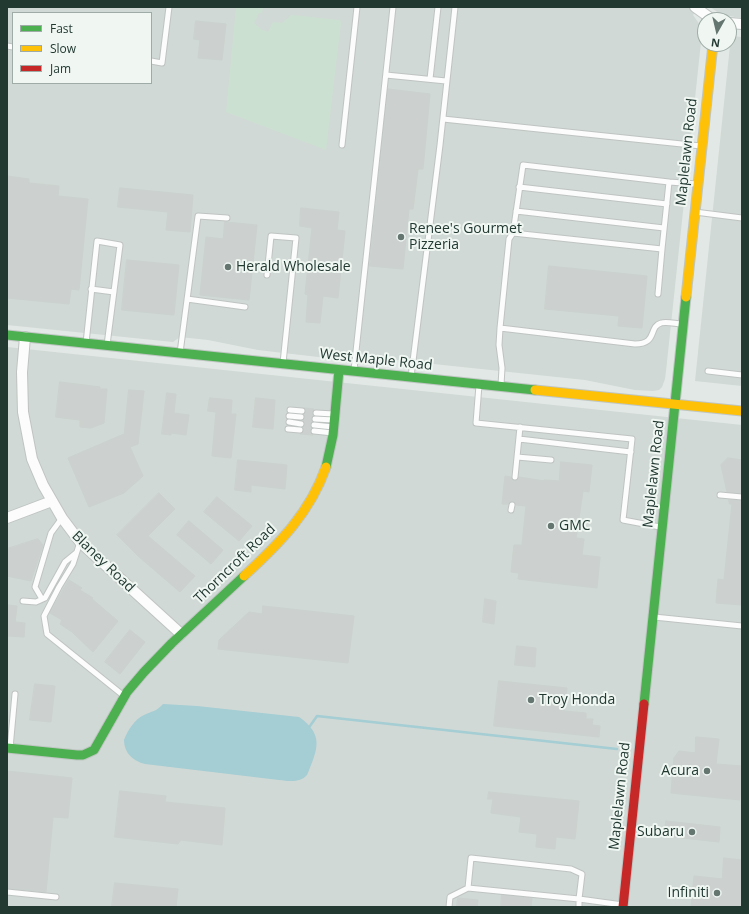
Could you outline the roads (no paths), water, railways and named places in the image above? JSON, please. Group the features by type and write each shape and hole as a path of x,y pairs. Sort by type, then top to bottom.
{"street":[{"name":"Maplelawn Road","path":"623,906 712,52"},
{"name":"West Maple Road","path":"7,335 411,378 742,411"},
{"name":"Blaney Road","path":"25,337 22,372 23,412 32,459 43,485 78,547 181,634"},
{"name":"Thorncroft Road","path":"8,749 77,755 83,755 94,750 125,696 144,672 181,634 275,548 301,517 311,501 329,458 339,370"},
{"path":"7,518 52,501"}],"lane":[{"path":"152,62 162,63 169,7"},
{"path":"342,145 357,7"},
{"path":"354,372 393,7"},
{"path":"430,79 438,7"},
{"path":"411,378 443,119 455,7"},
{"path":"386,75 446,81"},
{"path":"443,119 702,146"},
{"path":"501,386 502,368 499,345 500,328 509,239 513,233 523,165 698,184"},
{"path":"658,294 669,182"},
{"path":"519,187 667,204"},
{"path":"516,211 664,228"},
{"path":"695,212 742,218"},
{"path":"180,354 198,216 227,218"},
{"path":"513,233 662,249"},
{"path":"268,275 271,236 296,238 283,364"},
{"path":"86,344 97,241 120,245 107,346"},
{"path":"91,289 114,292"},
{"path":"187,299 245,307"},
{"path":"500,328 643,344 650,340 655,328 661,323 683,324"},
{"path":"708,371 742,375"},
{"path":"479,384 476,423 632,439 623,520 662,528"},
{"path":"290,410 302,411"},
{"path":"316,412 334,423"},
{"path":"289,416 301,418"},
{"path":"315,419 334,423"},
{"path":"289,422 301,424"},
{"path":"314,425 334,423"},
{"path":"314,431 334,423"},
{"path":"288,428 300,430"},
{"path":"515,477 520,428"},
{"path":"519,439 631,452"},
{"path":"517,457 551,460"},
{"path":"720,495 742,497"},
{"path":"42,600 35,587 51,533 62,518"},
{"path":"23,600 36,602 46,598 65,562 78,547"},
{"path":"78,547 73,564 44,616 47,634 125,696"},
{"path":"653,617 742,626"},
{"path":"8,749 15,694"},
{"path":"468,888 471,858 571,869 582,874 578,907"},
{"path":"449,907 450,897 468,888 580,899 623,906"},
{"path":"7,892 56,897"}],"water":[{"path":"163,704 197,706 299,717 313,730 316,737 316,750 307,775 298,780 287,781 145,764 133,759 127,753 124,745 126,736 137,720 161,707"}],"waterway":[{"path":"310,726 317,716 617,749"}],"place":[{"name":"Renee's Gourmet Pizzeria","path":"401,237"},
{"name":"Herald Wholesale","path":"228,267"},
{"name":"GMC","path":"551,526"},
{"name":"Troy Honda","path":"531,700"},
{"name":"Acura","path":"707,771"},
{"name":"Subaru","path":"692,832"},
{"name":"Infiniti","path":"717,893"}]}
